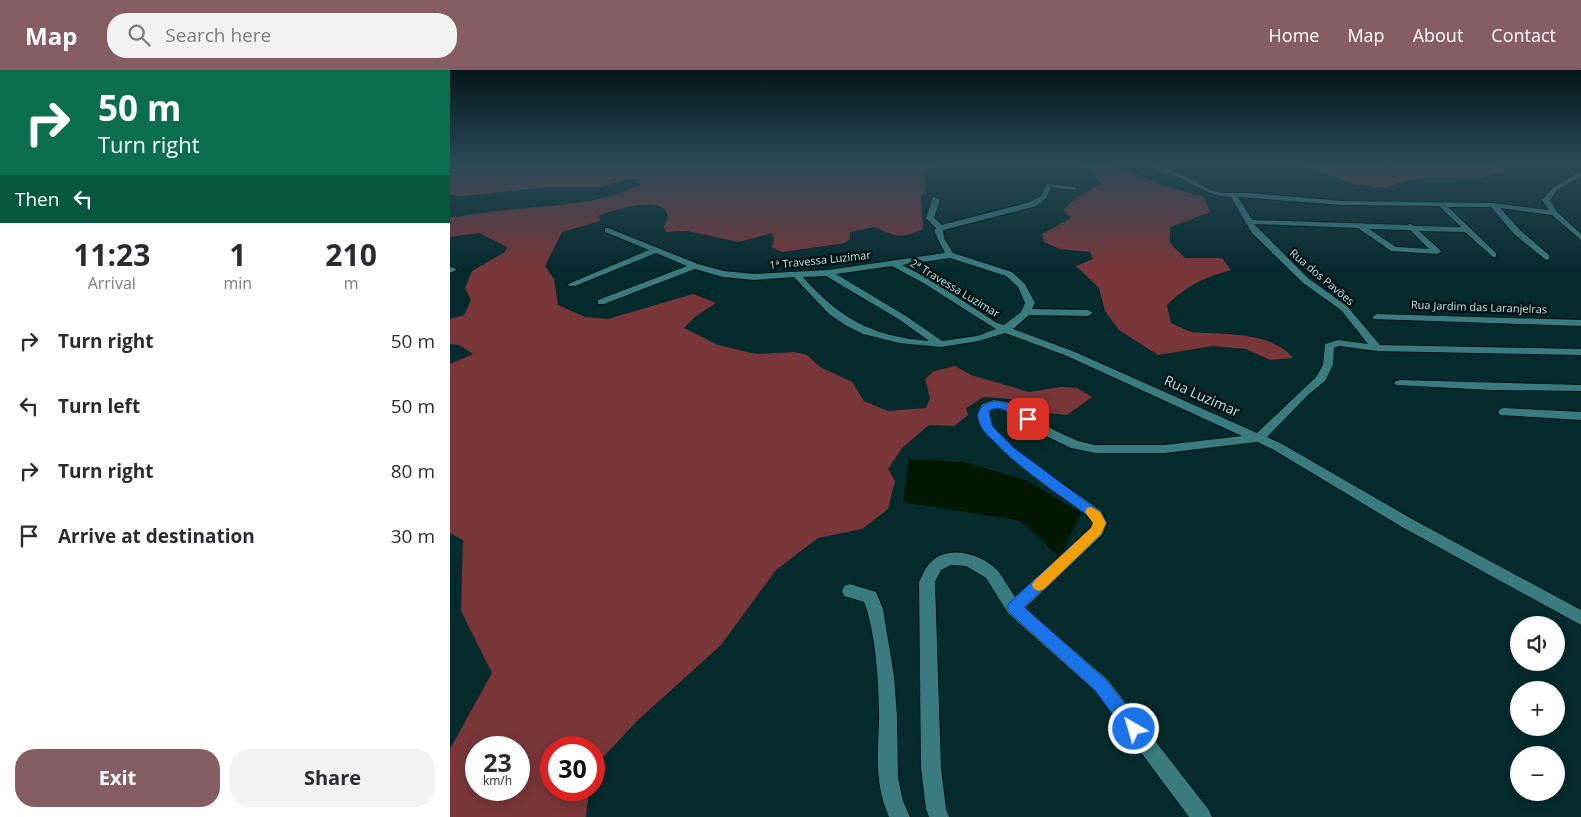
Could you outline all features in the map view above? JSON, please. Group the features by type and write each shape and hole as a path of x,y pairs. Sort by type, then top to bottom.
{"street":[{"path":"936,199 930,210 930,218 940,228"},
{"path":"940,228 1037,202 1041,199"},
{"name":"Rua dos Pavões","path":"1236,199 1243,208 1248,222 1268,244 1306,281 1344,308 1379,348"},
{"path":"1306,199 1342,202 1494,206 1554,213"},
{"path":"1547,199 1554,213 1581,238"},
{"path":"1442,205 1493,255"},
{"path":"1494,206 1516,232 1546,257"},
{"path":"1248,222 1410,226 1467,230"},
{"path":"1358,225 1394,249 1437,252 1437,249 1410,226"},
{"path":"797,276 818,300 842,318 860,329 884,337 940,344 1007,330 1027,312 1030,303 1022,286 1008,274 950,255 940,238 938,231 940,228"},
{"name":"1ª Travessa Luzimar","path":"608,230 695,266 736,276 797,276 828,273 950,255"},
{"path":"572,284 655,250"},
{"name":"2ª Travessa Luzimar","path":"893,263 928,282 980,317 1007,330"},
{"path":"601,302 695,266"},
{"path":"828,273 904,318 940,344"},
{"path":"1027,312 1088,313"},
{"name":"Rua Jardim das Laranjelras","path":"1377,317 1581,323"},
{"name":"Rua Luzimar","path":"1007,330 1071,354 1259,438 1297,457 1408,523 1581,618"},
{"path":"1014,608 1097,531 1100,523 1096,515 1010,451 987,427 983,416 986,407 994,404 1003,405 1052,434 1075,444 1095,449 1165,449 1259,438 1304,393 1321,379 1328,365 1329,346 1338,343 1379,348 1581,352"},
{"path":"1400,383 1581,388"},
{"path":"1504,412 1581,416"},
{"path":"939,817 936,809 931,768 927,582 936,566 949,559 969,560 991,574 1014,608 1101,685 1202,817"},
{"path":"850,590 870,598 879,625 888,716 886,775 892,802 900,817"}],"shaded area":[{"path":"598,199 921,199 923,229 909,234 894,235 875,227 850,232 850,239 845,243 782,252 772,247 774,240 772,233 739,242 687,231 666,232 664,227 667,216 664,209 656,205 631,207 606,213 598,216 600,221 562,232 545,266 554,279 558,305 585,317 608,319 693,294 716,303 696,316 684,328 718,345 756,354 794,352 807,355 820,367 852,382 864,401 888,411 926,408 930,398 925,379 934,371 955,366 971,375 1029,392 1061,387 1077,388 1092,397 1067,415 1048,413 1011,399 984,397 966,408 968,415 954,426 929,425 902,448 888,469 895,481 888,509 862,529 818,538 776,570 721,645 638,720 605,755 605,736 540,736 540,801 588,801 586,817 450,817 450,749 492,673 461,611 463,540 450,533 450,364 473,354 459,345 450,344 450,319 464,315 471,300 465,288 472,271 505,252 507,247 479,233 450,237 450,217"},
{"path":"1075,199 1205,199 1210,212 1170,227 1170,243 1185,258 1222,258 1231,270 1196,283 1167,305 1171,323 1193,332 1233,334 1260,339 1283,349 1293,358 1270,360 1246,349 1212,346 1158,355 1119,330 1105,311 1099,288 1076,266 1093,259 1090,252 1060,249 1044,242 1042,234 1071,218 1064,210"},
{"path":"909,459 965,462 1028,481 1081,513 1060,558 1021,521 903,502"}],"slow traffic":[{"path":"1039,585 1097,531 1100,523 1096,515 1091,512"}],"route":[{"path":"1028,419 1003,405 994,404 983,410 987,427 1010,451 1096,515 1100,523 1097,531 1014,608 1101,685 1134,729"}]}
